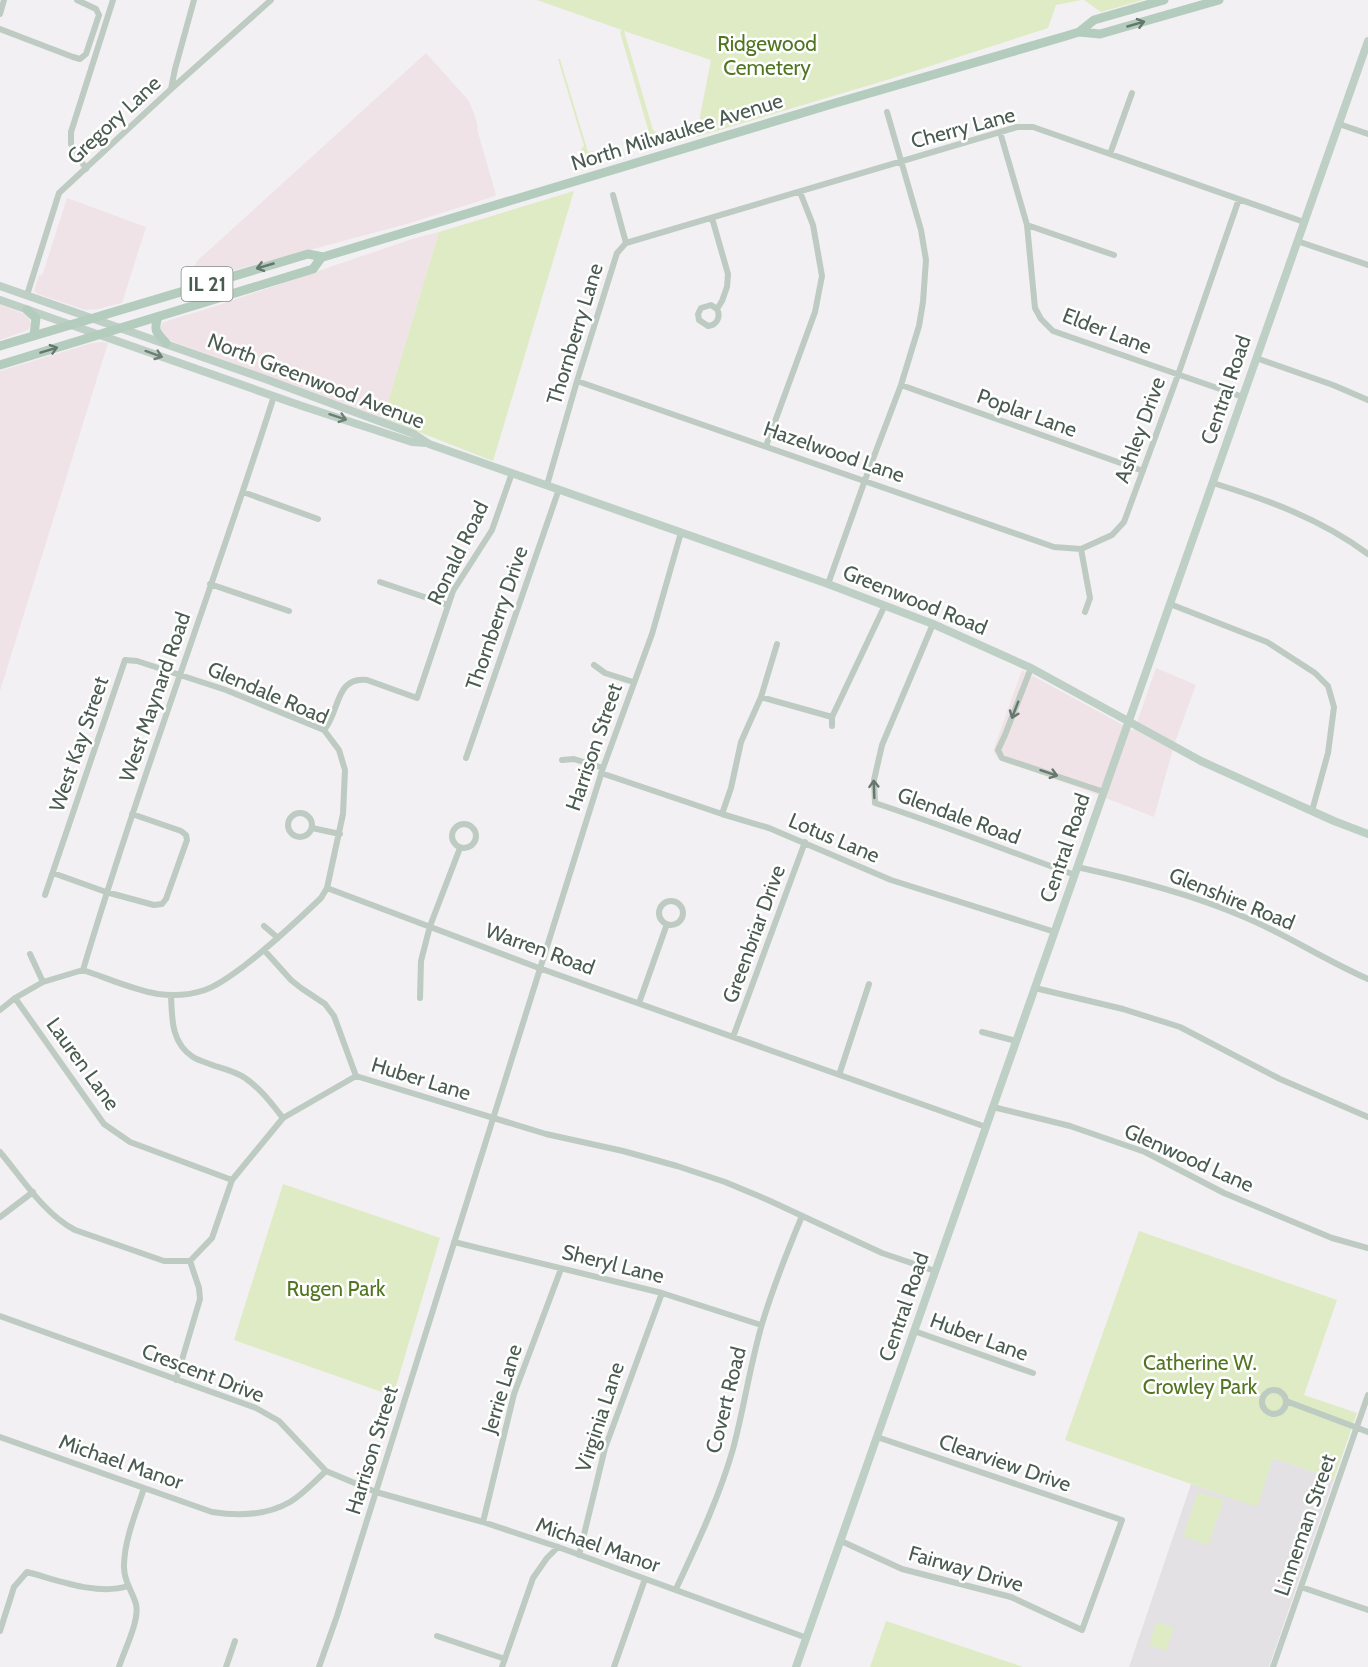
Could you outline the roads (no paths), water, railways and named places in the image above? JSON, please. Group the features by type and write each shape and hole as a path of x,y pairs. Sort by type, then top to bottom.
{"main road":[{"path":"1079,32 1094,21 1164,0"},
{"path":"1079,32 1100,34 1219,0"},
{"name":"North Milwaukee Avenue","path":"0,346 308,254 321,258 1079,32"},
{"name":"Central Road","path":"796,1667 1368,41"},
{"name":"North Milwaukee Avenue","path":"0,364 313,268 321,258"},
{"name":"North Greenwood Avenue","path":"0,286 414,434 429,444"},
{"name":"North Greenwood Avenue","path":"0,300 274,396 412,442 429,444"},
{"path":"27,310 36,318 34,335"},
{"path":"158,317 155,325 156,332 166,344"},
{"name":"Greenwood Road","path":"429,444 828,584 933,624 1031,668 1202,761 1368,834"}],"street":[{"path":"0,14 4,0"},
{"path":"0,29 80,59 86,54 99,15 96,9 77,0"},
{"path":"86,169 71,144 71,132 113,0"},
{"path":"170,90 194,0"},
{"name":"Gregory Lane","path":"27,295 59,193 271,0"},
{"path":"1110,154 1132,93"},
{"path":"828,584 901,385 919,326 926,282 926,260 921,230 887,112"},
{"path":"1339,124 1368,134"},
{"name":"Cherry Lane","path":"626,243 1017,127 1033,127 1304,222"},
{"name":"Elder Lane","path":"1000,132 1027,225 1035,308 1041,319 1053,331 1243,397"},
{"path":"766,446 815,312 822,276 813,225 800,192"},
{"name":"Thornberry Lane","path":"547,485 617,253 626,243 613,195"},
{"name":"Ashley Drive","path":"1081,549 1112,535 1124,522 1239,199"},
{"path":"712,218 728,274 727,287 717,309"},
{"path":"1027,225 1114,255"},
{"path":"1297,241 1368,265"},
{"path":"1256,358 1368,400"},
{"name":"Hazelwood Lane","path":"577,381 1054,547 1081,549"},
{"name":"Poplar Lane","path":"901,385 1143,471"},
{"name":"West Maynard Road","path":"83,970 106,892 274,396"},
{"name":"Ronald Road","path":"324,729 331,720 345,686 358,679 367,680 417,698 453,591 492,530 512,473"},
{"path":"1212,483 1256,496 1310,519 1347,538 1368,554"},
{"name":"Thornberry Drive","path":"466,758 559,489"},
{"path":"243,492 318,519"},
{"name":"Harrison Street","path":"319,1667 602,771 652,634 680,536"},
{"path":"1081,549 1090,598 1085,612"},
{"path":"380,582 448,605"},
{"path":"210,584 289,611"},
{"path":"1170,604 1267,642 1315,673 1328,686 1334,707 1328,753 1312,811"},
{"path":"832,726 832,717 885,605"},
{"name":"Glendale Road","path":"933,624 882,745 874,780 875,803 990,845 1076,871"},
{"path":"722,814 731,788 741,742 761,697 777,644"},
{"name":"West Kay Street","path":"45,895 125,660 137,661 180,676"},
{"path":"594,665 606,673 633,682"},
{"path":"1031,668 998,750 1002,758 1104,792"},
{"name":"Glendale Road","path":"180,676 226,690 324,729 339,750 345,770 343,814 327,888"},
{"path":"761,697 832,717"},
{"name":"Lotus Lane","path":"562,760 574,759 722,814 769,828 891,880 1054,932"},
{"path":"297,813 305,814 311,820 312,828 305,837 297,837 291,833 288,822 297,813"},
{"path":"53,873 106,892 154,905 162,904 166,899 187,840 186,835 181,831 132,814"},
{"path":"466,824 473,828 476,839 472,846 460,848 452,839 453,831 458,825 466,824"},
{"path":"312,828 340,834"},
{"name":"Greenbriar Drive","path":"733,1037 805,842"},
{"path":"420,998 421,961 430,926 460,848"},
{"name":"Glenshire Road","path":"1076,871 1183,894 1248,919 1368,979"},
{"path":"0,1011 15,998 43,982 83,970 156,993 171,995 205,990 225,980 264,950 321,898 327,888"},
{"name":"Warren Road","path":"327,888 539,968 986,1127"},
{"path":"674,901 683,908 683,916 679,922 668,924 661,919 659,911 663,904 674,901"},
{"path":"639,1003 668,924"},
{"path":"264,926 278,938"},
{"path":"264,950 291,980 325,1004 334,1016 356,1076"},
{"path":"30,954 43,982"},
{"path":"840,1075 869,984"},
{"path":"1035,988 1123,1009 1180,1027 1280,1079 1368,1117"},
{"path":"171,995 174,1032 187,1052 194,1058 247,1079 258,1088 283,1118"},
{"name":"Lauren Lane","path":"15,998 104,1124 130,1142 232,1180"},
{"path":"982,1032 1016,1041"},
{"name":"Huber Lane","path":"190,1261 212,1238 232,1180 283,1118 356,1076 546,1134 677,1166 736,1187 882,1253 935,1271"},
{"name":"Glenwood Lane","path":"993,1107 1070,1126 1145,1152 1224,1192 1332,1238 1368,1248"},
{"path":"0,1152 59,1221 75,1230 164,1261 190,1261 199,1288 200,1299 176,1380"},
{"path":"0,1217 33,1192"},
{"name":"Covert Road","path":"676,1589 704,1529 733,1449 761,1325 781,1266 802,1216"},
{"name":"Sheryl Lane","path":"454,1242 662,1293 761,1325"},
{"name":"Jerrie Lane","path":"483,1522 514,1394 561,1269"},
{"name":"Virginia Lane","path":"579,1555 605,1448 662,1293"},
{"name":"Crescent Drive","path":"0,1316 256,1408 279,1422 326,1471 376,1492"},
{"name":"Huber Lane","path":"914,1331 1033,1373"},
{"name":"Linneman Street","path":"1273,1667 1368,1395"},
{"path":"1286,1401 1368,1432"},
{"name":"Michael Manor","path":"0,1437 212,1512 230,1515 248,1515 278,1508 290,1502 326,1471"},
{"name":"Clearview Drive","path":"877,1437 1122,1520 1082,1630"},
{"path":"119,1667 134,1624 137,1607 128,1586 124,1568 125,1545 144,1488"},
{"name":"Michael Manor","path":"376,1492 483,1522 558,1547 807,1638"},
{"name":"Fairway Drive","path":"841,1541 902,1569 1011,1597 1082,1630"},
{"path":"502,1667 533,1578 558,1547"},
{"path":"0,1631 14,1587 27,1572 93,1589 116,1590 128,1586"},
{"path":"614,1667 645,1579"},
{"path":"1301,1587 1368,1610"},
{"path":"437,1636 505,1659"},
{"path":"226,1667 235,1641"}],"park label":[{"name":"Ridgewood Cemetery","path":"767,56"},
{"name":"Rugen Park","path":"336,1289"},
{"name":"Catherine W. Crowley Park","path":"1200,1375"}]}
